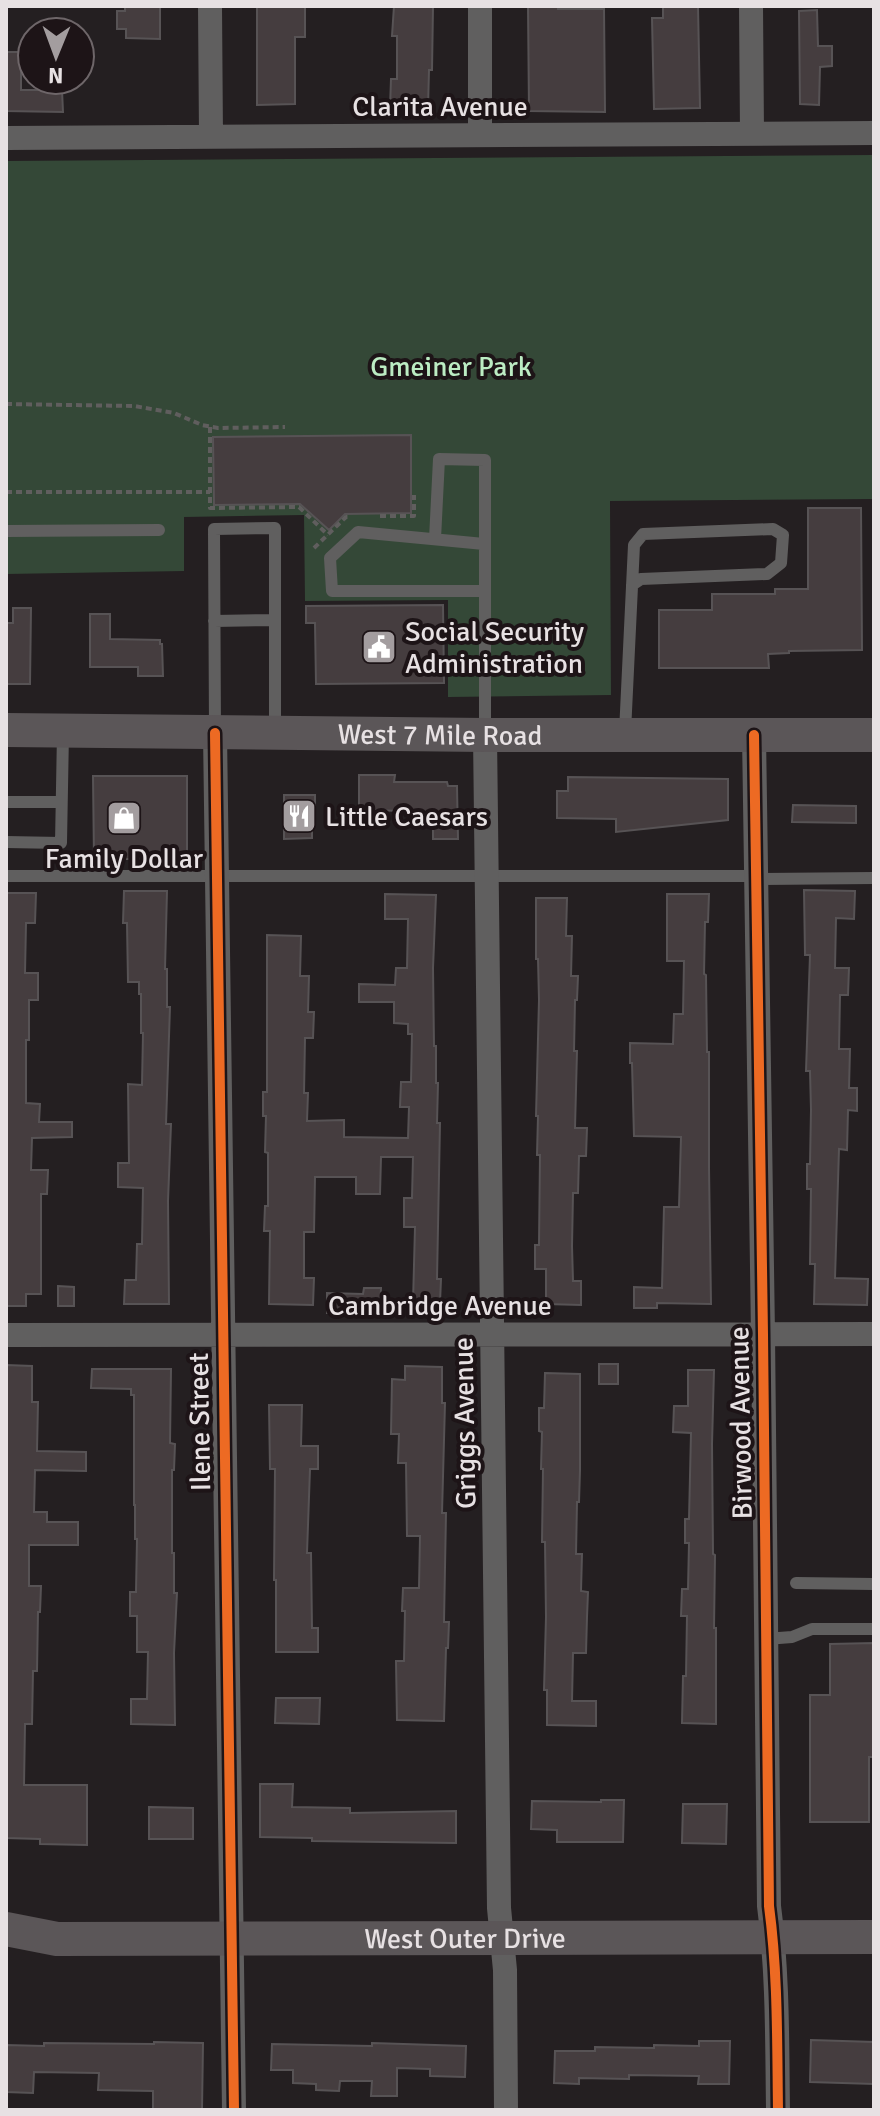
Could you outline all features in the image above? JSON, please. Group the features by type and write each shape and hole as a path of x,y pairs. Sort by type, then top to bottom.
{"main road":[{"name":"West 7 Mile Road","path":"6,730 874,735"},
{"name":"West Outer Drive","path":"6,1929 57,1939 874,1937"},
{"name":"West Outer Drive","path":"6,1950 57,1939"}],"street":[{"path":"210,6 211,137"},
{"path":"480,6 480,135"},
{"path":"751,6 752,133"},
{"name":"Clarita Avenue","path":"6,138 874,133"},
{"name":"Ilene Street","path":"215,733 234,2110"},
{"name":"Griggs Avenue","path":"485,735 499,1908 505,1970 506,2110"},
{"name":"Birwood Avenue","path":"754,735 769,1906 777,2008 778,2110"},
{"name":"Cambridge Avenue","path":"6,1335 874,1334"}],"lane":[{"path":"435,539 439,459 485,460 485,735"},
{"path":"215,733 214,529 275,528 275,733"},
{"path":"624,735 634,545 643,534 773,529 783,535 781,563 767,574 641,579 632,585"},
{"path":"6,531 159,530"},
{"path":"484,544 358,532 330,558 332,591 484,591"},
{"path":"214,621 275,620"},
{"path":"6,842 61,843 63,731"},
{"path":"6,802 61,802"},
{"path":"6,876 874,878"},
{"path":"796,1583 874,1584"},
{"path":"766,1639 792,1637 812,1629 874,1629"}],"path":[{"path":"6,404 134,406 174,413 210,427 285,427"},
{"path":"210,427 210,508 299,507 328,535"},
{"path":"6,492 210,492"}],"green space":[{"name":"Gmeiner Park","path":"874,155 874,499 610,501 611,695 448,697 448,600 305,601 304,515 184,517 184,571 6,574 6,161"}],"building":[{"path":"125,6 160,6 160,39 126,38 126,29 117,29 117,11 125,11"},
{"path":"257,6 305,6 305,37 295,37 295,104 257,105"},
{"path":"394,6 433,6 428,109 390,108 391,79 397,79 397,36 392,36"},
{"path":"528,6 604,9 605,112 529,111"},
{"path":"663,6 698,6 700,108 654,109 652,18 663,18"},
{"path":"817,10 818,46 832,46 832,66 820,67 819,105 800,104 799,11"},
{"path":"6,52 16,52 16,96 62,96 63,112 6,111"},
{"path":"411,435 411,513 345,514 329,530 300,504 214,505 213,437"},
{"path":"808,508 861,508 862,650 768,654 769,668 659,668 659,610 712,610 712,594 775,594 775,589 808,589"},
{"name":"Social Security Administration","path":"443,605 444,683 316,684 315,623 306,623 306,606"},
{"path":"13,608 31,608 30,684 6,684 6,623 13,623"},
{"path":"90,614 110,614 110,639 160,640 163,676 138,676 138,667 90,667"},
{"path":"359,775 395,775 394,782 447,782 448,786 457,786 458,839 433,839 433,817 409,818 409,811 359,810"},
{"path":"93,776 187,776 187,859 94,859"},
{"path":"568,777 728,779 728,820 616,832 616,819 557,818 557,791 568,791"},
{"path":"284,795 315,795 312,838 284,839"},
{"path":"793,805 856,806 856,823 792,822"},
{"path":"804,890 855,891 854,919 836,918 835,968 849,968 848,995 840,995 839,1049 850,1049 849,1088 857,1088 857,1111 848,1110 847,1150 839,1149 835,1278 868,1279 867,1305 814,1304 815,1264 810,1264 811,1189 807,1189 811,1110 810,1071 806,1071 810,955 805,955"},
{"path":"124,891 167,891 165,969 167,1007 170,1007 166,1124 171,1124 169,1304 124,1304 125,1280 136,1280 137,1244 142,1244 143,1188 118,1187 118,1163 129,1163 128,1084 142,1085 143,1033 139,982 128,982 127,923 123,923"},
{"path":"6,893 36,893 35,923 26,923 25,973 38,973 38,1000 29,1000 26,1103 40,1104 39,1122 72,1122 72,1137 32,1138 31,1170 48,1170 47,1194 41,1194 41,1294 26,1294 26,1306 6,1306"},
{"path":"385,894 436,895 433,968 437,1123 440,1123 437,1279 441,1279 440,1303 413,1303 415,1227 404,1227 404,1198 412,1198 413,1157 381,1157 380,1194 356,1194 356,1177 315,1177 314,1232 304,1232 304,1278 314,1278 313,1305 269,1304 270,1231 264,1231 265,1206 268,1206 268,1153 265,1152 266,1116 263,1116 263,1092 267,1092 267,935 301,936 300,976 309,976 308,1012 314,1012 313,1038 305,1038 307,1121 344,1120 344,1137 408,1138 409,1107 400,1107 401,1082 411,1082 412,1034 408,1034 408,1024 394,1023 394,1002 359,1002 359,984 395,985 396,968 407,968 408,919 385,919"},
{"path":"667,894 709,894 704,974 709,1052 711,1304 657,1303 657,1308 634,1308 634,1287 662,1288 664,1207 679,1207 681,1137 634,1136 630,1063 630,1043 673,1044 674,1014 683,1014 684,961 667,961"},
{"path":"536,898 567,898 566,936 572,936 571,976 578,976 575,1000 575,1128 587,1128 586,1156 579,1156 578,1193 573,1193 572,1246 573,1281 581,1281 581,1305 546,1304 546,1269 535,1269 535,1245 539,1245 540,1155 537,1155 536,1116 539,1000"},
{"path":"58,1286 74,1287 74,1306 58,1306"},
{"path":"364,1288 381,1288 380,1311 327,1313 327,1293 363,1294"},
{"path":"599,1364 618,1364 618,1384 599,1384"},
{"path":"6,1365 32,1366 32,1402 38,1402 37,1451 86,1452 86,1471 35,1470 34,1512 47,1512 47,1522 78,1522 78,1545 29,1545 29,1586 41,1586 37,1671 33,1671 32,1724 25,1724 24,1785 87,1785 87,1845 40,1844 40,1839 6,1838"},
{"path":"405,1366 442,1367 442,1403 445,1403 442,1513 446,1513 444,1622 449,1622 444,1721 397,1720 396,1661 404,1661 403,1588 419,1588 420,1536 407,1536 406,1463 398,1463 399,1434 391,1434 392,1379 405,1380"},
{"path":"92,1369 171,1369 170,1443 175,1444 172,1553 174,1593 177,1593 175,1725 131,1724 131,1699 147,1699 148,1652 137,1652 137,1616 130,1616 130,1592 136,1592 137,1539 134,1395 131,1395 131,1389 91,1388"},
{"path":"688,1370 714,1370 712,1444 716,1724 682,1723 687,1616 681,1616 682,1589 688,1589 689,1543 685,1543 685,1519 689,1519 691,1433 673,1432 674,1406 688,1406"},
{"path":"545,1373 580,1374 576,1554 582,1554 581,1591 588,1592 586,1653 573,1653 572,1701 596,1701 596,1726 547,1725 547,1690 544,1690 545,1542 542,1542 542,1432 539,1431 539,1408 544,1408"},
{"path":"269,1405 302,1405 301,1446 318,1446 318,1469 310,1469 307,1553 311,1553 312,1628 318,1628 318,1652 276,1652 275,1469 270,1469"},
{"path":"874,1643 874,1757 869,1757 869,1822 810,1822 810,1695 830,1695 830,1644"},
{"path":"276,1698 320,1698 319,1724 275,1723"},
{"path":"260,1784 293,1784 292,1807 350,1808 350,1813 456,1811 456,1843 312,1841 312,1838 260,1837"},
{"path":"624,1800 623,1842 557,1842 557,1830 531,1829 532,1801"},
{"path":"683,1804 727,1804 726,1844 682,1843"},
{"path":"149,1807 193,1808 193,1839 149,1839"},
{"path":"811,2040 874,2042 874,2084 810,2082"},
{"path":"699,2041 730,2041 729,2084 698,2084 699,2076 629,2075 629,2079 579,2078 579,2084 554,2083 555,2051 595,2051 595,2047 699,2046"},
{"path":"203,2043 202,2110 153,2110 153,2091 98,2090 99,2073 34,2072 33,2093 6,2092 6,2045"},
{"path":"372,2043 466,2046 465,2077 430,2076 430,2069 397,2068 397,2096 371,2096 372,2081 340,2081 339,2091 316,2090 316,2084 293,2083 293,2070 271,2070 272,2044 372,2046"}],"cycle path":[{"path":"215,733 234,2110"},
{"path":"754,735 769,1906 776,1982 778,2110"}],"place":[{"name":"Social Security Administration","path":"379,647"},
{"name":"Little Caesars","path":"299,816"},
{"name":"Family Dollar","path":"124,818"}]}
